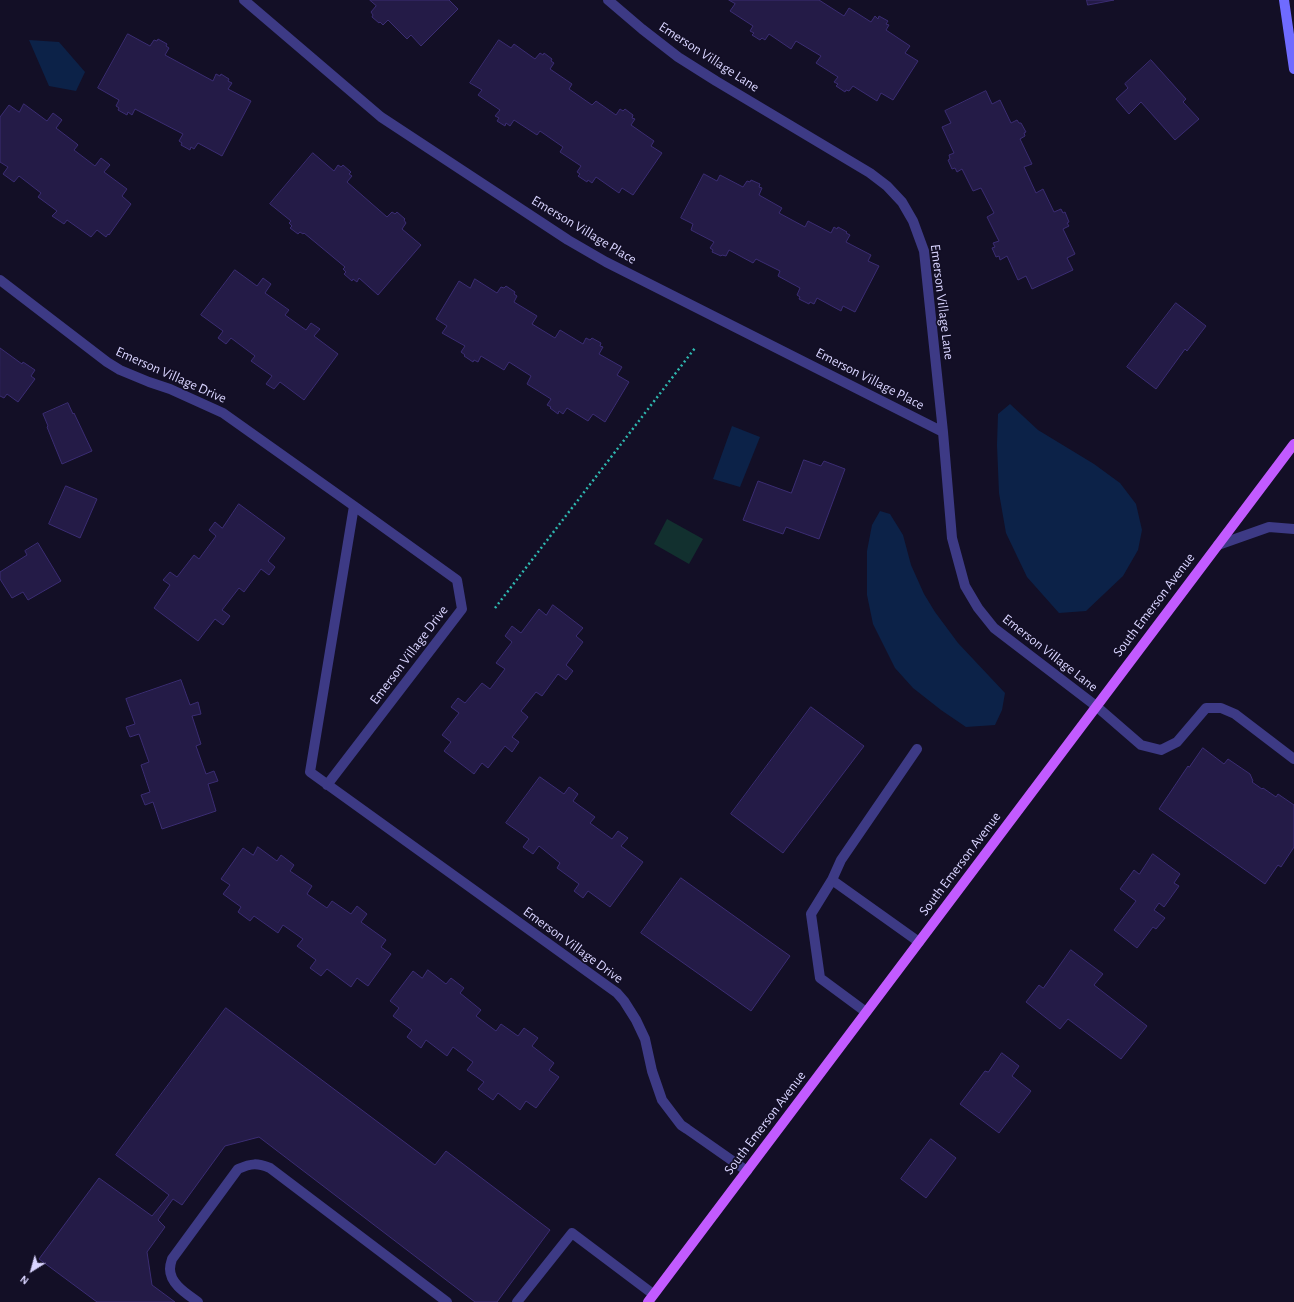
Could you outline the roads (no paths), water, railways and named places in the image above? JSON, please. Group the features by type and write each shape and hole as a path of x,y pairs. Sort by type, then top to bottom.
{"main road":[{"path":"1284,0 1294,69"},
{"name":"South Emerson Avenue","path":"650,1298 1294,444"}],"street":[{"name":"Emerson Village Place","path":"244,0 381,117 568,240 606,262 943,432"},
{"name":"Emerson Village Lane","path":"608,0 678,57 722,85 870,173 887,186 902,202 913,221 924,251 943,432 952,538 965,586 978,608 994,628 1096,706 1141,745 1161,750 1177,742 1206,708 1221,708 1235,714 1294,759"},
{"name":"Emerson Village Drive","path":"0,280 107,362 127,373 170,389 223,412 457,580 462,609 327,785"},
{"name":"Emerson Village Drive","path":"354,506 310,772 617,993 636,1020 645,1039 652,1071 662,1100 681,1125 746,1171"},
{"path":"1218,545 1269,527 1294,529"},
{"path":"866,1012 820,978 811,914 832,880 841,860 917,749"},
{"path":"832,880 919,942"},
{"path":"198,1302 183,1291 173,1280 170,1269 172,1259 238,1169 250,1164 260,1164 270,1168 447,1302"},
{"path":"517,1302 572,1233 650,1298"}],"water":[{"path":"29,40 59,42 85,72 76,91 49,86"},
{"path":"1010,404 1038,430 1094,464 1120,483 1136,504 1142,530 1138,550 1123,576 1086,611 1059,613 1027,577 1006,533 999,493 997,445 998,414"},
{"path":"732,426 760,437 740,487 713,479"},
{"path":"880,511 890,514 903,535 911,565 924,594 935,612 958,643 1005,693 1002,710 995,725 966,727 913,688 895,668 873,624 867,595 867,551 872,525"}]}
